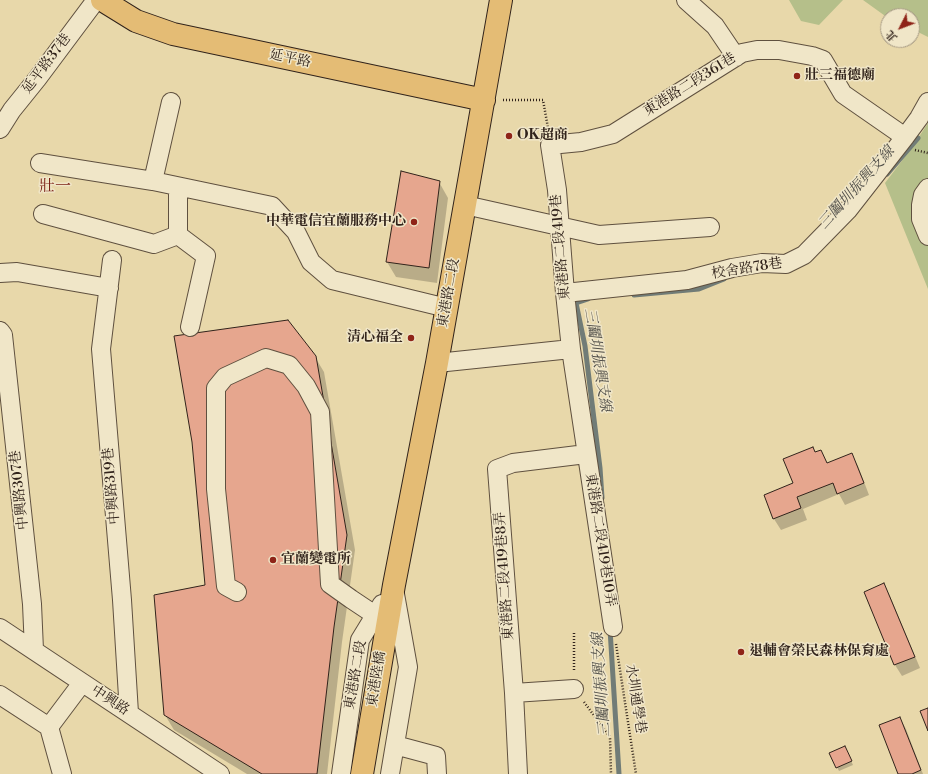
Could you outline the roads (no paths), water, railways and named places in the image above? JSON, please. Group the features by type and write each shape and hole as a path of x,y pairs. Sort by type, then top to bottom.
{"main road":[{"name":"延平路","path":"102,0 136,21 172,34 484,100"},
{"name":"東港路二段","path":"394,585 437,363 501,0"},
{"name":"東港陸橋","path":"362,774 394,585"}],"street":[{"name":"延平路37巷","path":"0,129 6,106 37,79 96,0"},
{"path":"686,0 715,26 736,57"},
{"name":"東港路二段361巷","path":"550,145 581,142 613,134 742,53 756,50 779,50 812,56 823,60 843,94 908,143"},
{"path":"153,181 171,102"},
{"name":"校舍路78巷","path":"565,293 687,280 732,268 762,263 786,264 804,255 848,210 908,143 928,102"},
{"name":"東港路二段419巷","path":"550,145 557,190 571,349 586,454"},
{"path":"40,163 153,181 272,206 296,232 311,262 332,280 447,308"},
{"path":"178,187 178,235"},
{"path":"928,188 923,195 921,219 928,236"},
{"path":"465,205 599,235 710,227"},
{"path":"43,214 154,244 178,235"},
{"path":"178,235 206,256 190,326"},
{"name":"中興路319巷","path":"112,260 101,349 122,600 129,713"},
{"path":"0,273 17,272 109,288"},
{"name":"中興路307巷","path":"0,330 3,335 31,596 34,650"},
{"path":"437,363 571,349"},
{"path":"237,592 226,586 216,489 216,388 225,377 266,358 289,365 306,386 320,412 330,584 375,615"},
{"name":"東港路二段419巷10弄","path":"586,454 613,627"},
{"name":"東港路二段419巷8弄","path":"518,774 514,693 497,469 513,463 586,454"},
{"name":"東港路二段","path":"341,774 360,640 394,585"},
{"name":"東港路二段","path":"390,774 408,667 394,585"},
{"name":"中興路","path":"0,628 220,774"},
{"path":"49,727 82,682"},
{"path":"514,693 574,689"},
{"path":"0,695 49,727 62,774"},
{"path":"395,745 436,756 437,774"}],"waterway":[{"name":"三鬮圳振興支線","path":"887,174 918,138"},
{"name":"三鬮圳振興支線","path":"634,295 699,289 724,279"},
{"name":"三鬮圳振興支線","path":"588,299 576,303 585,346 600,468 602,498"},
{"name":"三鬮圳振興支線","path":"610,629 619,774"}],"place":[{"name":"壯三福德廟","path":"797,76"},
{"name":"OK超商","path":"509,136"},
{"name":"中華電信宜蘭服務中心","path":"414,222"},
{"name":"清心福全","path":"411,338"},
{"name":"宜蘭變電所","path":"273,560"},
{"name":"退輔會榮民森林保育處","path":"741,652"}],"district":[{"name":"壯一","path":"55,187"}]}
